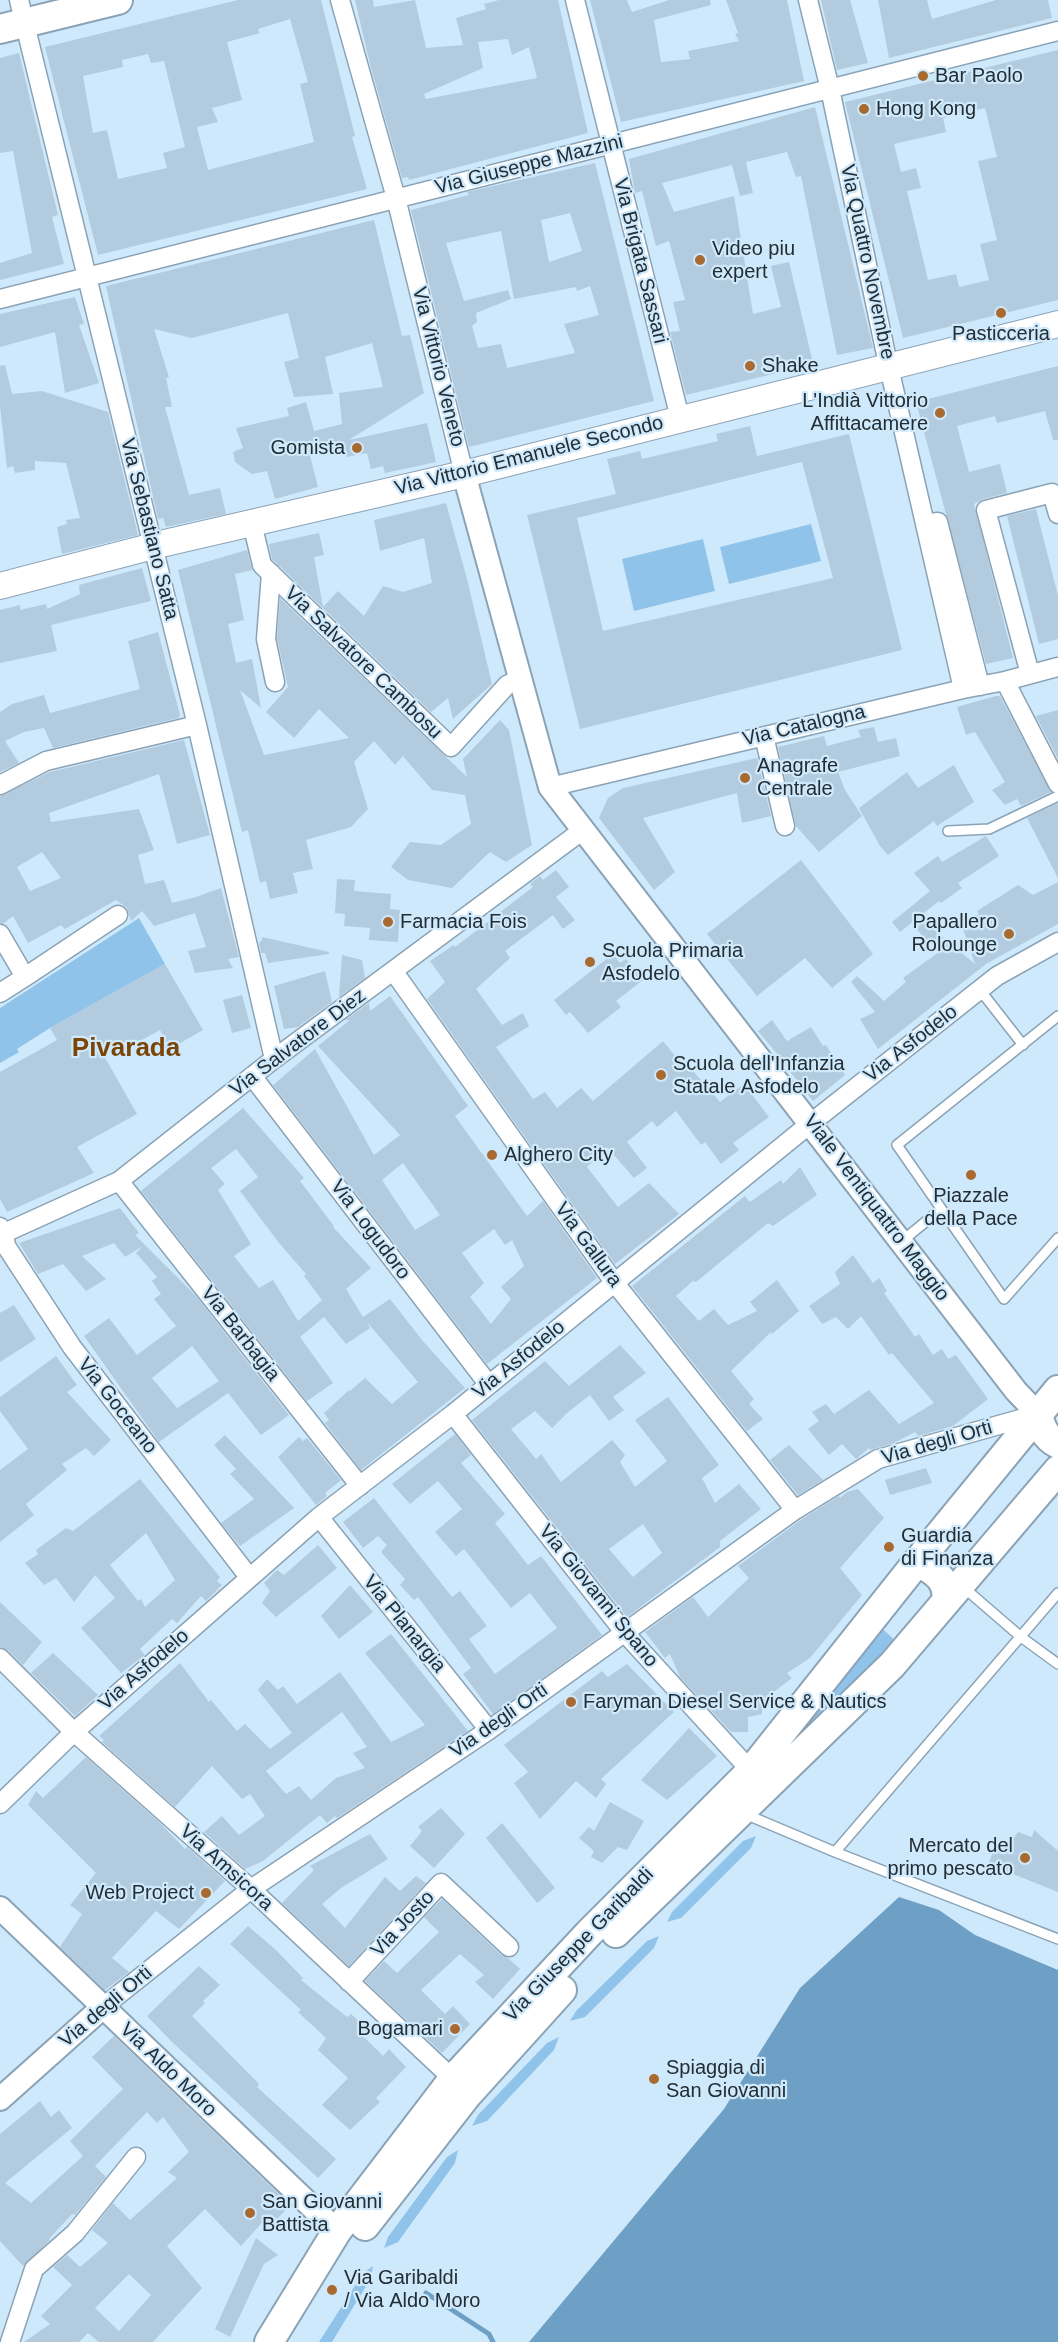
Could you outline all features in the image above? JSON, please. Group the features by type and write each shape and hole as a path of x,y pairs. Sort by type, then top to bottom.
{"main road":[{"path":"14,17 118,0"},
{"name":"Via Vittorio Emanuele Secondo","path":"0,586 153,546 464,474 1058,324"},
{"name":"Via Giuseppe Garibaldi","path":"292,2342 351,2244 468,2094 787,1747 913,1567 1058,1390"},
{"path":"1038,1414 1041,1428 1049,1439 1058,1443"},
{"name":"Via Giuseppe Garibaldi","path":"269,2342 337,2231 453,2079 589,1933 731,1806 751,1771 787,1747 892,1665 1058,1470"},
{"path":"913,1567 920,1563 943,1580 947,1591 959,1586 962,1574 953,1572 934,1556 931,1550 932,1543"}],"street":[{"name":"Via Vittorio Veneto","path":"340,0 396,198 464,474 550,787 583,830"},
{"name":"Via Brigata Sassari","path":"575,0 680,418"},
{"name":"Via Quattro Novembre","path":"808,0 830,89 889,367 931,523 971,687"},
{"name":"Via Sebastiano Satta","path":"14,17 87,276 197,725 274,1059"},
{"name":"Via Giuseppe Mazzini","path":"0,299 1058,32"},
{"name":"Via Quattro Novembre","path":"913,426 931,523"},
{"path":"1030,674 986,510 1052,493 1058,514"},
{"name":"Via Salvatore Cambosu","path":"252,523 262,565 451,747 507,685 520,679"},
{"path":"271,573 266,639 275,682"},
{"name":"Via Catalogna","path":"550,787 1058,667"},
{"path":"1005,681 1058,784"},
{"path":"0,785 46,760 197,725"},
{"path":"764,736 785,826"},
{"name":"Via Salvatore Diez","path":"1,1232 119,1181 274,1059 583,830"},
{"name":"Viale Ventiquattro Maggio","path":"583,830 1016,1391 1038,1414"},
{"path":"0,993 118,915"},
{"path":"0,934 25,977"},
{"name":"Via Asfodelo","path":"0,1804 74,1732 319,1517 453,1414 811,1123 997,976 1058,942"},
{"name":"Via Gallura","path":"394,972 614,1282 795,1510"},
{"name":"Via Logudoro","path":"252,1076 489,1385"},
{"name":"Via Barbagia","path":"119,1181 360,1486"},
{"name":"Via Goceano","path":"1,1232 6,1246 72,1347 249,1577"},
{"name":"Via Giovanni Spano","path":"453,1414 624,1632 751,1771"},
{"name":"Via degli Orti","path":"0,2099 103,2007 250,1889 489,1730 795,1510 878,1459 1038,1414"},
{"name":"Via Planargia","path":"319,1517 489,1730"},
{"name":"Via Amsicora","path":"0,1658 74,1732 250,1889 453,2079"},
{"name":"Via Josto","path":"349,1982 441,1883 509,1947"},
{"name":"Via Aldo Moro","path":"0,1908 337,2231"},
{"path":"10,2342 34,2270 75,2233 136,2157"}],"lane":[{"path":"948,831 989,829 1058,796"},
{"path":"980,990 1023,1045"},
{"path":"1058,1016 897,1145 1004,1299 1058,1238"},
{"path":"902,1242 941,1209"},
{"path":"959,1586 1058,1664"},
{"path":"835,1852 1058,1593"},
{"path":"731,1806 835,1852 1058,1939"}],"shaded area":[{"path":"811,524 821,561 729,584 720,547"},
{"path":"703,539 715,591 634,611 622,559"},
{"path":"139,918 165,964 50,1028 17,1049 19,1052 0,1063 0,1008"},
{"path":"877,1624 897,1642 790,1748 784,1745"},
{"path":"756,1836 751,1848 681,1918 667,1922 672,1912 743,1841"},
{"path":"899,1897 939,1910 975,1935 1058,1970 1058,2342 529,2342 724,2109 800,1988"},
{"path":"659,1936 654,1948 585,2017 570,2021 576,2011 647,1941"},
{"path":"559,2037 554,2050 487,2121 472,2126 478,2115 547,2043"},
{"path":"458,2150 455,2163 398,2242 384,2248 388,2237 447,2157"},
{"path":"373,2266 371,2278 332,2342 319,2342 363,2273"}],"building":[{"path":"238,0 321,0 355,136 352,137 367,189 98,255 45,47","holes":["290,19 308,82 300,84 314,142 208,170 197,127 218,122 212,108 242,100 227,42 260,33 258,29","148,54 151,63 164,61 185,147 163,153 167,168 118,179 107,130 93,133 83,76 123,67 122,60"]},
{"path":"355,0 373,0 374,7 415,0 426,48 463,45 456,18 486,9 484,4 499,0 558,0 588,133 409,180 408,177 402,178 370,64","holes":["508,39 512,55 529,47 537,78 426,99 424,94 483,68 478,42"]},
{"path":"590,0 627,0 632,12 669,0 710,0 711,5 654,20 661,62 690,59 688,51 739,41 726,0 787,0 804,81 621,122"},
{"path":"821,0 850,0 868,63 837,70"},
{"path":"878,0 927,0 932,19 996,0 1048,0 1052,18 889,58"},
{"path":"1058,50 1058,300 903,338 845,102","holes":["985,108 997,157 978,161 997,240 980,244 989,280 959,287 956,274 928,280 907,191 921,188 916,168 901,172 894,144 946,132 943,118"]},
{"path":"19,53 58,215 52,217 64,264 0,280 0,263 32,253 13,151 0,153 0,58"},
{"path":"815,107 873,348 837,355 801,176 796,177 787,152 746,162 753,193 740,196 732,165 662,183 674,212 734,196 753,314 781,307 771,266 789,262 812,359 797,362 798,368 686,395 670,332 680,331 673,302 685,300 669,241 656,246 642,191 635,193 629,159"},
{"path":"595,163 654,401 469,447 411,210 469,195 467,192","holes":["570,213 582,251 549,262 541,220","501,231 514,299 576,287 577,291 590,286 599,315 564,324 575,353 507,368 501,344 478,348 472,326 477,322 476,313 511,299 508,290 464,301 446,243"]},
{"path":"374,220 402,336 410,335 424,393 349,440 427,423 436,462 385,473 383,466 371,469 367,453 346,457 343,443 336,448 310,456 318,487 275,499 267,471 252,474 235,462 233,452 243,448 236,428 289,416 287,408 306,402 314,431 342,424 339,393 383,387 372,343 325,357 333,394 294,397 284,362 299,358 288,313 192,338 154,329 169,377 166,378 172,407 165,407 189,495 220,488 226,514 166,527 163,518 158,519 106,286"},
{"path":"75,297 84,324 79,325 99,383 65,393 55,332 0,347 0,314"},
{"path":"5,365 12,394 42,391 108,412 138,535 62,554 57,527 67,524 66,520 80,518 66,463 35,461 35,470 15,473 13,466 7,468 0,406 0,366"},
{"path":"1058,366 1058,440 1053,440 1045,411 997,423 995,416 957,426 969,472 1000,464 1007,493 983,499 974,504 1013,658 986,664 916,402"},
{"path":"750,426 757,456 849,434 902,650 580,729 527,515 616,494 607,459 640,451 642,459 718,441 716,434","holes":["802,462 833,578 603,631 577,518"]},
{"path":"446,503 492,684 453,719 448,698 431,712 272,559 269,544 319,533 324,555 314,557 323,607 338,591 364,616 383,586 403,592 432,583 424,538 380,551 374,520"},
{"path":"1036,509 1058,596 1058,639 1039,644 1007,516"},
{"path":"247,550 252,570 235,574 244,620 228,624 236,663 252,659 261,708 240,690 264,755 349,738 319,709 294,738 266,712 288,687 277,638 280,598 467,777 463,759 500,720 509,730 532,845 506,862 490,852 452,888 408,880 391,867 410,842 441,845 471,824 465,795 432,790 403,756 395,765 374,741 354,762 368,809 351,827 306,840 313,869 293,873 298,893 270,899 266,881 260,883 248,830 242,832 178,570"},
{"path":"142,568 151,601 51,625 57,651 0,663 0,610 20,605 20,610 46,604 47,609 80,594 79,585"},
{"path":"158,632 180,715 178,718 53,748 44,728 24,732 5,741 19,763 0,772 0,712 12,704 44,695 50,713 140,689 128,641"},
{"path":"1000,696 1051,792 1021,806 1017,799 1005,805 992,790 1005,782 975,732 966,735 957,707"},
{"path":"1058,710 1058,759 1036,716"},
{"path":"874,727 878,742 896,738 900,756 838,772 845,790 862,816 819,852 796,826 778,747 824,736 827,746 861,737 858,730"},
{"path":"184,740 210,835 177,844 159,774 49,813 51,822 139,809 154,850 138,855 145,884 164,880 172,903 221,888 239,957 228,959 233,968 195,973 188,951 206,947 195,913 154,926 142,911 131,921 127,908 116,900 65,929 61,925 28,943 13,916 3,924 0,923 0,796 50,772","holes":["42,852 61,878 30,891 17,867"]},
{"path":"757,758 771,816 742,823 737,793 643,818 675,872 654,890 599,818 608,798 623,788"},
{"path":"954,765 974,802 937,826 934,821 888,855 880,846 859,808 907,772 918,788"},
{"path":"1058,803 1058,878 1027,818"},
{"path":"986,836 999,856 958,883 962,888 941,903 939,901 900,932 892,922 930,891 914,873 938,856 942,862"},
{"path":"801,860 873,954 832,988 805,958 757,996 707,934"},
{"path":"556,870 569,887 556,897 575,920 563,929 553,915 505,951 510,958 476,989 502,1025 523,1013 529,1026 496,1047 533,1099 545,1092 557,1108 581,1088 593,1101 663,1041 676,1057 679,1055 720,1102 744,1084 769,1117 733,1143 739,1150 721,1164 705,1142 701,1145 676,1111 657,1127 652,1121 627,1142 647,1168 634,1178 607,1147 587,1167 618,1207 649,1183 679,1214 615,1264 427,999 445,982 430,961 454,945 455,947 533,887 530,884 540,876 543,880"},
{"path":"337,879 355,880 354,891 391,894 390,909 400,910 398,942 369,940 370,928 344,926 345,914 335,913"},
{"path":"1058,882 1058,924 986,964 878,1049 860,1019 875,1012 851,982 857,976 884,1001 906,982 903,978 939,952 916,929 923,921 975,964 961,923 979,914 977,911 1018,885 1033,895"},
{"path":"262,937 329,952 329,954 268,963 265,953 261,953 259,943"},
{"path":"613,954 620,963 626,959 643,980 616,1001 621,1007 588,1033 570,1012 566,1015 554,1000"},
{"path":"342,955 362,960 365,978 339,997"},
{"path":"165,964 203,1030 170,1049 160,1030 133,1045 130,1040 103,1054 137,1114 77,1147 94,1173 7,1212 0,1199 0,1072 57,1040 50,1028"},
{"path":"325,971 332,1002 298,1027 284,1029 274,986"},
{"path":"242,995 251,1028 232,1033 223,1000"},
{"path":"390,996 468,1106 455,1116 527,1216 543,1201 597,1278 487,1364 273,1085 315,1049 374,1155 400,1135 318,1046 350,1020 345,1020 369,1003 370,1011","holes":["403,1163 440,1215 415,1230 382,1180","494,1229 505,1245 512,1240 524,1266 501,1287 511,1299 491,1324 470,1297 484,1283 462,1253"]},
{"path":"772,1020 787,1041 811,1027 823,1046 826,1045 845,1075 813,1101 758,1031"},
{"path":"243,1108 304,1178 300,1181 333,1227 371,1268 346,1289 363,1317 390,1299 422,1340 465,1388 361,1470 325,1423 329,1420 324,1413 365,1378 392,1404 418,1382 367,1322 370,1328 346,1344 324,1317 300,1337 333,1383 307,1401 141,1191","holes":["236,1149 258,1177 240,1191 279,1243 306,1274 304,1276 322,1300 298,1321 273,1280 259,1288 234,1256 251,1244 218,1190 225,1184 211,1168"]},
{"path":"800,1167 817,1195 773,1226 768,1223 676,1296 699,1321 714,1309 728,1325 757,1311 750,1302 777,1280 799,1311 772,1334 771,1332 731,1371 754,1399 749,1404 763,1419 747,1431 632,1286 745,1196 750,1202 781,1180 783,1184"},
{"path":"120,1208 139,1233 135,1235 196,1296 289,1415 261,1435 228,1393 159,1442 84,1336 109,1318 137,1355 176,1326 154,1299 161,1294 152,1281 157,1277 136,1253 143,1246 125,1257 114,1243 82,1256 106,1279 86,1291 63,1264 38,1274 19,1243","holes":["192,1346 219,1381 177,1408 152,1378"]},
{"path":"853,1255 873,1283 879,1278 887,1291 884,1293 915,1337 919,1334 933,1355 942,1349 948,1359 956,1355 988,1399 953,1426 918,1436 915,1432 894,1443 870,1450 869,1448 856,1459 842,1444 829,1455 808,1429 819,1421 812,1412 826,1404 834,1414 869,1390 899,1424 934,1403 892,1353 889,1355 861,1316 848,1329 836,1317 822,1324 809,1306 840,1284 835,1272"},
{"path":"14,1305 36,1339 0,1362 0,1313"},
{"path":"620,1345 646,1373 613,1397 624,1410 609,1421 590,1395 552,1428 535,1411 511,1429 536,1459 541,1454 561,1482 612,1440 625,1455 620,1462 635,1487 667,1461 635,1420 668,1397 719,1465 702,1478 715,1503 739,1484 761,1509 720,1541 720,1547 627,1617 472,1420 545,1361 569,1386","holes":["643,1524 662,1553 633,1577 609,1549"]},
{"path":"56,1356 77,1385 67,1392 111,1440 94,1456 86,1448 62,1464 67,1470 26,1504 34,1515 0,1542 0,1470 28,1449 0,1411 0,1397"},
{"path":"455,1434 471,1455 461,1463 505,1514 495,1523 528,1565 541,1556 602,1635 493,1714 463,1674 471,1668 418,1597 414,1600 400,1585 405,1579 381,1552 387,1545 378,1536 363,1548 343,1522 374,1498 452,1597 460,1591 487,1626 469,1639 495,1674 557,1628 530,1593 511,1608 464,1549 456,1556 435,1532 462,1509 438,1481 410,1504 392,1484"},
{"path":"225,1435 294,1508 240,1546 221,1523 254,1499 230,1474 236,1469 214,1445"},
{"path":"299,1437 303,1441 307,1438 341,1480 325,1493 327,1496 316,1505 278,1457"},
{"path":"789,1445 823,1480 798,1495 770,1460"},
{"path":"926,1468 932,1483 890,1495 885,1480"},
{"path":"140,1479 220,1577 217,1581 222,1585 206,1601 201,1596 177,1623 172,1619 140,1649 145,1655 121,1673 81,1628 115,1598 95,1575 74,1602 56,1578 44,1585 25,1563 38,1554 36,1550 66,1528 73,1531","holes":["146,1533 175,1580 145,1607 141,1599 138,1601 110,1565"]},
{"path":"858,1489 884,1518 840,1568 862,1595 810,1658 787,1673 792,1678 762,1701 762,1714 748,1717 748,1732 731,1732 680,1677 670,1654 665,1658 645,1632 693,1597 708,1617 749,1578 738,1566 802,1519 839,1496 840,1498 847,1492"},
{"path":"318,1545 337,1568 276,1617 262,1603 270,1591 264,1583 277,1570 284,1575"},
{"path":"350,1585 373,1612 339,1639 321,1616"},
{"path":"0,1602 42,1642 23,1665 8,1650 0,1647"},
{"path":"391,1634 468,1731 337,1818 335,1816 327,1823 320,1815 263,1861 245,1869 204,1832 222,1816 239,1835 265,1816 250,1794 242,1799 212,1766 175,1807 102,1742 104,1740 99,1736 180,1663 209,1702 211,1700 237,1731 245,1724 270,1749 292,1733 258,1690 267,1679 278,1690 283,1686 297,1704 340,1672 391,1742 425,1725 365,1653","holes":["342,1712 367,1747 353,1753 365,1768 336,1778 311,1800 299,1786 286,1794 266,1771"]},
{"path":"53,1653 98,1695 75,1716 31,1673"},
{"path":"627,1664 674,1712 601,1779 606,1784 596,1798 576,1781 540,1819 514,1783 528,1772 504,1745 602,1671 608,1677"},
{"path":"689,1728 717,1756 667,1800 641,1780"},
{"path":"86,1757 160,1823 185,1849 187,1847 225,1881 179,1929 156,1911 112,1958 129,1972 105,1990 60,1947 82,1914 70,1905 96,1873 28,1805 36,1791 43,1798"},
{"path":"610,1802 644,1821 627,1850 618,1847 602,1863 591,1857 594,1851 579,1838 589,1827 594,1831"},
{"path":"441,1808 465,1834 434,1868 410,1846 422,1831 418,1827"},
{"path":"502,1823 555,1888 537,1903 486,1838"},
{"name":"Mercato del primo pescato","path":"1034,1830 1058,1851 1058,1892 988,1864 998,1841 1009,1845 1018,1832 1032,1837"},
{"path":"370,1834 388,1859 341,1888 322,1904 345,1928 385,1877 400,1891 416,1876 426,1883 349,1966 282,1903 314,1870 310,1866"},
{"path":"442,1899 501,1955 520,1969 493,1999 475,1982 484,1975 460,1954 421,1990 445,2014 453,2006 470,2024 442,2053 365,1981 384,1961 397,1973 439,1932 424,1917"},
{"path":"248,1926 276,1950 303,1978 301,1980 347,2017 351,2014 368,2029 362,2035 383,2056 389,2049 406,2067 376,2098 380,2102 350,2130 322,2105 348,2078 318,2050 326,2038 298,2012 301,2010 230,1944"},
{"path":"199,1966 220,1985 203,2001 205,2003 192,2016 259,2084 257,2087 336,2159 318,2178 147,2016"},
{"path":"114,2036 290,2205 277,2219 270,2214 241,2246 205,2209 167,2246 202,2288 153,2342 99,2342 88,2333 79,2342 24,2342 50,2324 41,2316 72,2285 53,2267 67,2255 80,2267 108,2243 92,2230 113,2203 130,2220 177,2178 168,2172 189,2152 163,2117 157,2123 147,2112 95,2166 106,2177 75,2215 72,2214 50,2240 23,2266 0,2241 0,2134 40,2101 51,2117 59,2110 72,2128 5,2183 31,2203 83,2156 70,2141 123,2089 92,2057","holes":["129,2274 151,2295 119,2331 95,2308"]},
{"path":"256,2238 278,2255 264,2264 230,2337 215,2329"}],"waterway":[{"path":"426,2293 489,2334 493,2342"}],"place":[{"name":"Bar Paolo","path":"923,76"},
{"name":"Hong Kong","path":"864,109"},
{"name":"Video piu expert","path":"700,260"},
{"name":"Pasticceria","path":"1001,313"},
{"name":"Shake","path":"750,366"},
{"name":"L'Indià Vittorio Affittacamere","path":"940,413"},
{"name":"Gomista","path":"357,448"},
{"name":"Anagrafe Centrale","path":"745,778"},
{"name":"Farmacia Fois","path":"388,922"},
{"name":"Papallero Rolounge","path":"1009,934"},
{"name":"Scuola Primaria Asfodelo","path":"590,962"},
{"name":"Scuola dell'Infanzia Statale Asfodelo","path":"661,1075"},
{"name":"Alghero City","path":"492,1155"},
{"name":"Piazzale della Pace","path":"971,1175"},
{"name":"Guardia di Finanza","path":"889,1547"},
{"name":"Faryman Diesel Service & Nautics","path":"571,1702"},
{"name":"Mercato del primo pescato","path":"1025,1858"},
{"name":"Web Project","path":"206,1893"},
{"name":"Bogamari","path":"455,2029"},
{"name":"Spiaggia di San Giovanni","path":"654,2079"},
{"name":"San Giovanni Battista","path":"250,2213"},
{"name":"Via Garibaldi / Via Aldo Moro","path":"332,2290"}],"district":[{"name":"Pivarada","path":"126,1049"}]}
